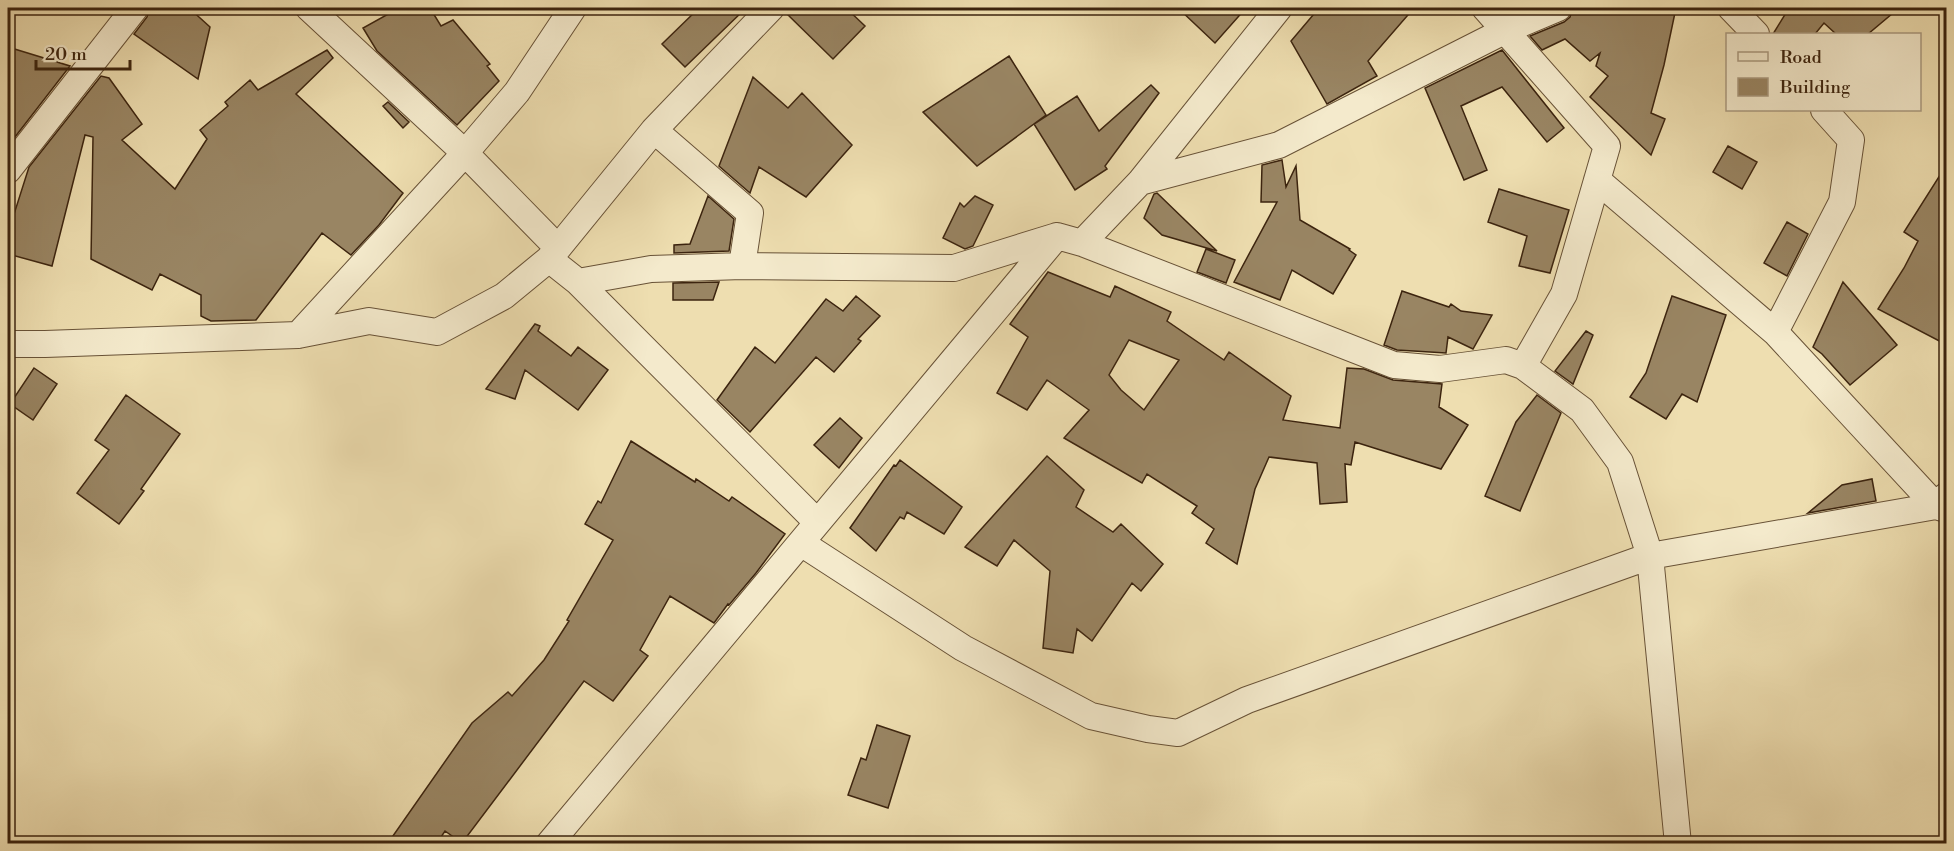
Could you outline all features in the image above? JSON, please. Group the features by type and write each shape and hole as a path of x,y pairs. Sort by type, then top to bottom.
{"street":[{"path":"8,170 135,8"},
{"path":"309,8 465,153 579,282 817,522"},
{"path":"298,335 518,92 573,8"},
{"path":"8,344 298,335 369,321 437,332 504,296 553,253 654,130 771,8"},
{"path":"1082,243 1140,182 1279,8"},
{"path":"1485,8 1607,146 1564,294 1523,366"},
{"path":"1140,182 1279,145 1506,30 1558,8"},
{"path":"1731,8 1755,33"},
{"path":"1775,332 1842,202 1851,140 1825,111"},
{"path":"654,130 750,213 742,266"},
{"path":"1597,180 1775,332 1943,503"},
{"path":"579,282 651,269 742,266 954,268 1057,236 1082,243 1394,365 1440,369 1506,360 1523,366 1582,410 1620,462 1650,556 1678,843"},
{"path":"549,843 1057,236"},
{"path":"801,543 963,648 1091,716 1148,729 1178,733 1247,700 1650,556 1943,503"}],"building":[{"path":"150,8 189,8 210,27 198,79 134,34 147,17"},
{"path":"399,8 430,8 441,26 453,20 490,64 487,66 499,81 457,125 377,51 363,28"},
{"path":"699,8 746,8 685,67 662,44"},
{"path":"786,8 846,8 865,26 833,59 785,12"},
{"path":"1178,8 1246,8 1215,43"},
{"path":"1319,8 1414,8 1368,61 1377,76 1327,104 1291,41"},
{"path":"1573,8 1676,8 1651,113 1665,119 1651,155 1590,97 1608,76 1596,66 1600,53 1590,61 1565,39 1542,50 1530,36 1564,22 1570,17"},
{"path":"1789,8 1899,8 1869,33 1835,33 1824,23 1816,33 1774,33"},
{"path":"8,47 70,66 8,146"},
{"path":"327,50 333,58 296,94 403,193 379,225 351,255 322,233 256,320 211,321 201,316 201,295 160,274 152,290 91,259 93,137 85,135 52,266 8,254 8,233 29,167 101,76 109,78 142,124 122,140 175,189 207,139 200,130 228,106 225,102 250,80 258,90"},
{"path":"1502,50 1564,128 1547,142 1502,87 1461,106 1487,170 1464,180 1425,88"},
{"path":"1009,56 1046,115 977,166 923,112"},
{"path":"753,77 788,108 802,93 852,145 806,197 759,167 750,193 719,166"},
{"path":"1151,85 1159,93 1105,166 1107,169 1075,190 1034,124 1077,96 1099,131"},
{"path":"388,102 409,122 403,128 383,106"},
{"path":"1728,146 1757,162 1742,189 1713,172"},
{"path":"1282,160 1286,187 1296,166 1300,220 1350,249 1356,255 1333,294 1292,270 1280,300 1234,282 1277,202 1261,202 1262,165"},
{"path":"1947,164 1947,345 1878,309 1918,241 1904,232"},
{"path":"1499,189 1569,210 1550,273 1519,266 1527,236 1488,222"},
{"path":"1157,193 1217,251 1162,235 1144,218 1154,194"},
{"path":"708,196 734,219 729,251 674,253 674,245 690,244"},
{"path":"975,196 993,205 973,246 965,249 943,238 960,203 964,207"},
{"path":"1787,222 1808,234 1787,276 1764,263"},
{"path":"1206,249 1235,260 1226,283 1197,272"},
{"path":"1048,272 1110,297 1115,286 1171,312 1167,321 1224,360 1229,352 1291,396 1283,420 1340,428 1347,368 1364,369 1393,380 1442,384 1439,407 1468,425 1441,469 1355,442 1351,465 1345,464 1347,502 1320,504 1317,463 1269,457 1255,489 1237,564 1206,543 1214,529 1192,513 1197,506 1147,474 1142,483 1064,438 1089,410 1047,380 1027,410 997,393 1028,337 1010,324","holes":["1129,340 1179,360 1144,410 1121,390 1109,375"]},
{"path":"719,282 713,300 673,300 673,283"},
{"path":"1843,282 1897,345 1850,385 1813,347"},
{"path":"1402,291 1449,307 1451,304 1461,311 1492,315 1473,349 1448,337 1446,353 1397,350 1384,345"},
{"path":"856,296 880,316 858,339 861,341 834,372 816,357 750,432 717,400 755,347 775,363 826,299 843,311"},
{"path":"1672,296 1726,315 1697,402 1682,394 1666,419 1630,397 1646,373"},
{"path":"535,324 540,326 538,331 571,356 578,347 608,370 578,410 525,370 515,399 486,389"},
{"path":"1586,331 1593,335 1573,384 1555,371"},
{"path":"34,368 57,384 33,420 10,404"},
{"path":"126,395 180,434 141,489 144,491 119,524 77,493 109,450 95,440"},
{"path":"1537,395 1561,413 1520,511 1485,496 1516,422"},
{"path":"840,418 862,438 839,468 814,445"},
{"path":"631,441 729,501 732,497 785,534 714,623 670,596 640,650 648,656 613,701 584,681 462,843 445,831 437,843 388,843 472,723 508,692 512,696 544,660 569,621 567,620 613,540 585,524 598,501 601,503"},
{"path":"1047,456 1084,490 1076,507 1113,532 1121,524 1163,564 1141,591 1132,583 1092,641 1077,629 1073,653 1043,648 1050,571 1014,540 997,566 965,547"},
{"path":"900,460 962,507 944,534 907,512 904,519 900,517 876,551 850,528 894,465 896,466"},
{"path":"1872,479 1876,501 1808,513 1842,485"},
{"path":"877,725 910,736 888,808 848,795 861,758 866,760"}]}
